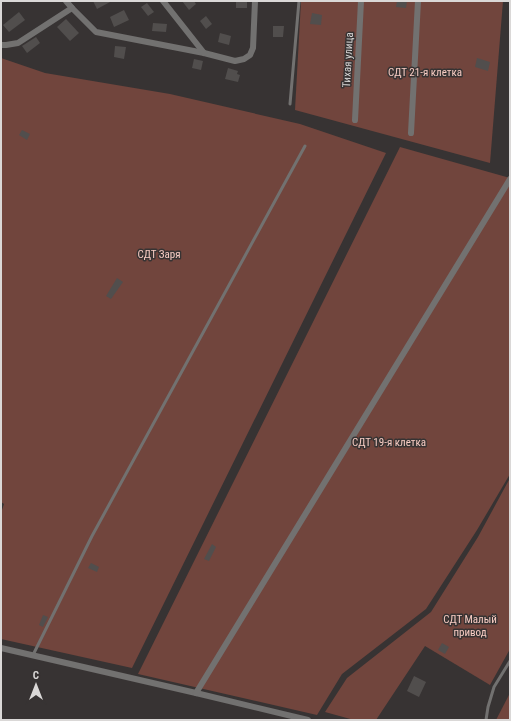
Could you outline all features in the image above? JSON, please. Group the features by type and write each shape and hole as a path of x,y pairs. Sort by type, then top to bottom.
{"street":[{"path":"66,1 96,32 204,53 235,61 244,59 250,55 254,48 255,1"},
{"path":"163,1 204,53"},
{"name":"Тихая улица","path":"355,120 361,1"},
{"path":"411,133 418,1"},
{"path":"1,45 18,43 72,8"},
{"path":"196,693 510,179"},
{"path":"1,648 308,720"}],"lane":[{"path":"290,104 299,1"},
{"path":"32,655 92,536 305,146"},
{"path":"486,720 494,687 510,661"}],"green space":[{"name":"СДТ 21-я клетка","path":"301,1 503,1 490,163 295,110"},
{"name":"СДТ Заря","path":"1,58 45,73 170,94 300,124 386,153 132,668 1,639 1,513 4,504 1,502"},
{"name":"СДТ 19-я клетка","path":"400,147 510,178 510,474 477,530 426,609 342,674 317,715 138,674"},
{"name":"СДТ Малый привод","path":"510,478 510,649 490,685 425,646 376,720 354,720 325,712 347,678 431,612 478,537"},
{"path":"510,693 510,720 496,720"}],"building":[{"path":"93,1 112,1 97,9"},
{"path":"182,1 194,1 196,4 189,10"},
{"path":"236,1 247,1 247,8 236,8"},
{"path":"397,1 407,1 406,8 396,7"},
{"path":"147,3 154,12 148,16 141,7"},
{"path":"124,10 129,20 114,27 110,17"},
{"path":"19,12 25,20 9,32 3,25"},
{"path":"312,13 322,15 321,25 310,24"},
{"path":"206,16 212,24 206,29 200,21"},
{"path":"66,19 79,33 70,41 57,27"},
{"path":"153,23 167,24 166,32 152,31"},
{"path":"273,26 284,26 283,37 273,37"},
{"path":"220,33 231,36 229,45 218,42"},
{"path":"36,37 40,43 27,53 22,46"},
{"path":"115,46 126,47 124,59 114,57"},
{"path":"477,58 490,62 488,71 475,67"},
{"path":"194,59 203,61 201,70 192,68"},
{"path":"228,68 238,71 237,74 240,75 238,82 225,79"},
{"path":"22,130 30,134 27,140 19,135"},
{"path":"117,278 123,282 111,299 106,296"},
{"path":"212,544 216,547 209,561 204,559"},
{"path":"91,563 99,567 97,572 88,568"},
{"path":"43,615 48,617 43,627 39,625"},
{"path":"442,643 449,647 445,654 438,650"},
{"path":"414,676 426,682 419,697 407,691"}]}
